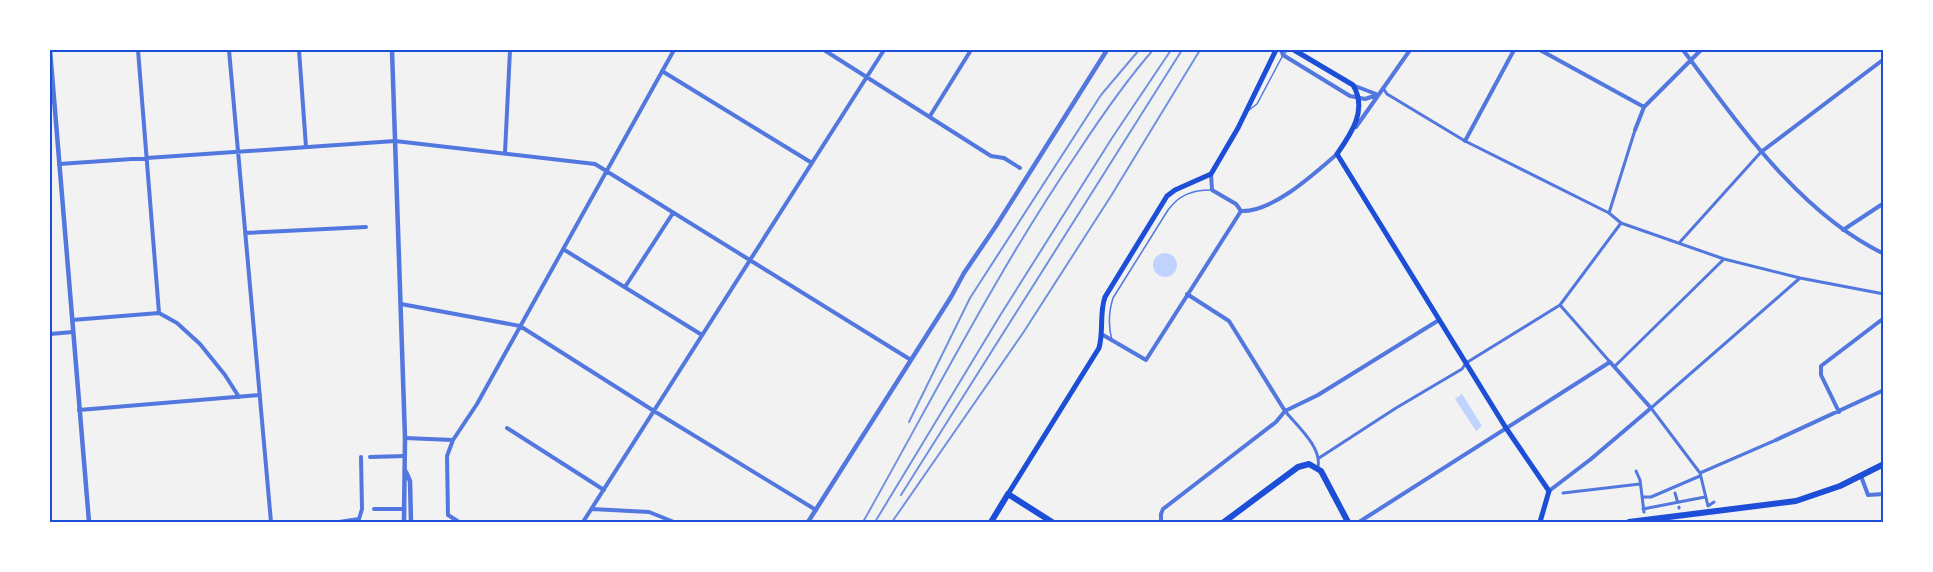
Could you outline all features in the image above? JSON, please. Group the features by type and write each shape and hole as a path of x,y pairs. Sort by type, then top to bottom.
{"main road":[{"path":"991,522 1099,348 1103,334 1101,308 1104,297 1167,196 1211,174 1246,112 1276,50"},
{"path":"1294,50 1353,86 1359,99 1355,127 1337,154 1506,428 1549,491 1540,522"},
{"path":"1224,522 1298,467 1309,464 1318,468 1348,522"},
{"path":"1629,522 1796,501 1828,491 1883,466"},
{"path":"1008,494 1052,522"}],"street":[{"path":"50,50 89,522"},
{"path":"138,50 159,313"},
{"path":"229,50 271,522"},
{"path":"299,50 306,147"},
{"path":"392,50 406,456 404,522"},
{"path":"505,153 510,50"},
{"path":"459,522 448,515 447,456 453,440 477,404 674,50"},
{"path":"824,50 991,156 1004,158 1020,168"},
{"path":"584,522 884,50"},
{"path":"930,116 971,50"},
{"path":"808,522 1107,50"},
{"path":"1281,50 1283,55 1350,96 1365,99 1377,95"},
{"path":"1355,127 1410,50"},
{"path":"1465,141 1514,50"},
{"path":"1540,50 1644,107"},
{"path":"1683,50 1761,152 1843,230 1857,241 1884,254"},
{"path":"1609,213 1644,107 1701,50"},
{"path":"1680,242 1761,152 1884,59"},
{"path":"662,71 812,163"},
{"path":"1353,86 1377,95"},
{"path":"1382,87 1387,94 1465,141 1609,213 1621,223 1724,259 1800,278 1884,294"},
{"path":"59,164 395,141 595,164 911,361"},
{"path":"1241,211 1261,208 1284,195 1313,175 1337,154"},
{"path":"1211,174 1212,190 1236,204 1241,211"},
{"path":"1843,230 1884,202"},
{"path":"1103,334 1146,360 1241,211"},
{"path":"625,287 673,213"},
{"path":"1319,458 1560,305 1621,223"},
{"path":"245,234 366,227"},
{"path":"563,249 702,334"},
{"path":"1615,366 1724,259"},
{"path":"1549,491 1591,459 1800,278"},
{"path":"1188,294 1229,321 1285,411 1315,449 1319,458 1318,468"},
{"path":"401,304 520,326 816,510"},
{"path":"1560,305 1651,408 1694,463 1700,475 1708,506 1714,502"},
{"path":"72,320 159,313 177,323 200,344 239,397"},
{"path":"1839,412 1821,375 1821,366 1884,318"},
{"path":"1161,522 1163,509 1275,422 1285,411 1325,390 1439,320"},
{"path":"50,334 73,332"},
{"path":"1359,522 1610,362"},
{"path":"1642,497 1651,497 1884,390"},
{"path":"79,410 260,395"},
{"path":"507,428 604,490"},
{"path":"405,438 453,440"},
{"path":"370,457 406,456"},
{"path":"339,522 359,519 362,509 361,457"},
{"path":"1636,471 1644,510 1705,497"},
{"path":"406,472 410,481 411,522"},
{"path":"1861,475 1868,495 1884,494"},
{"path":"1563,493 1640,484"},
{"path":"1673,487 1678,504"},
{"path":"374,509 404,509"},
{"path":"592,509 649,512 674,522"}],"lane":[{"path":"1246,112 1257,104 1283,55 1288,50"},
{"path":"1112,340 1110,309 1113,298 1168,210 1175,200 1183,195 1212,190"}],"water":[{"path":"1165,253 1170,254 1176,260 1176,270 1170,276 1165,277 1160,276 1154,270 1153,265 1154,260 1160,254"},
{"path":"1462,394 1482,426 1476,431 1455,399"}],"railway":[{"path":"909,422 970,298 1101,95 1139,50"},
{"path":"863,522 966,335 1048,197 1104,113 1153,50"},
{"path":"875,522 1001,314 1112,138 1171,50"},
{"path":"901,495 1182,50"},
{"path":"892,522 1023,333 1111,196 1200,50"}]}
